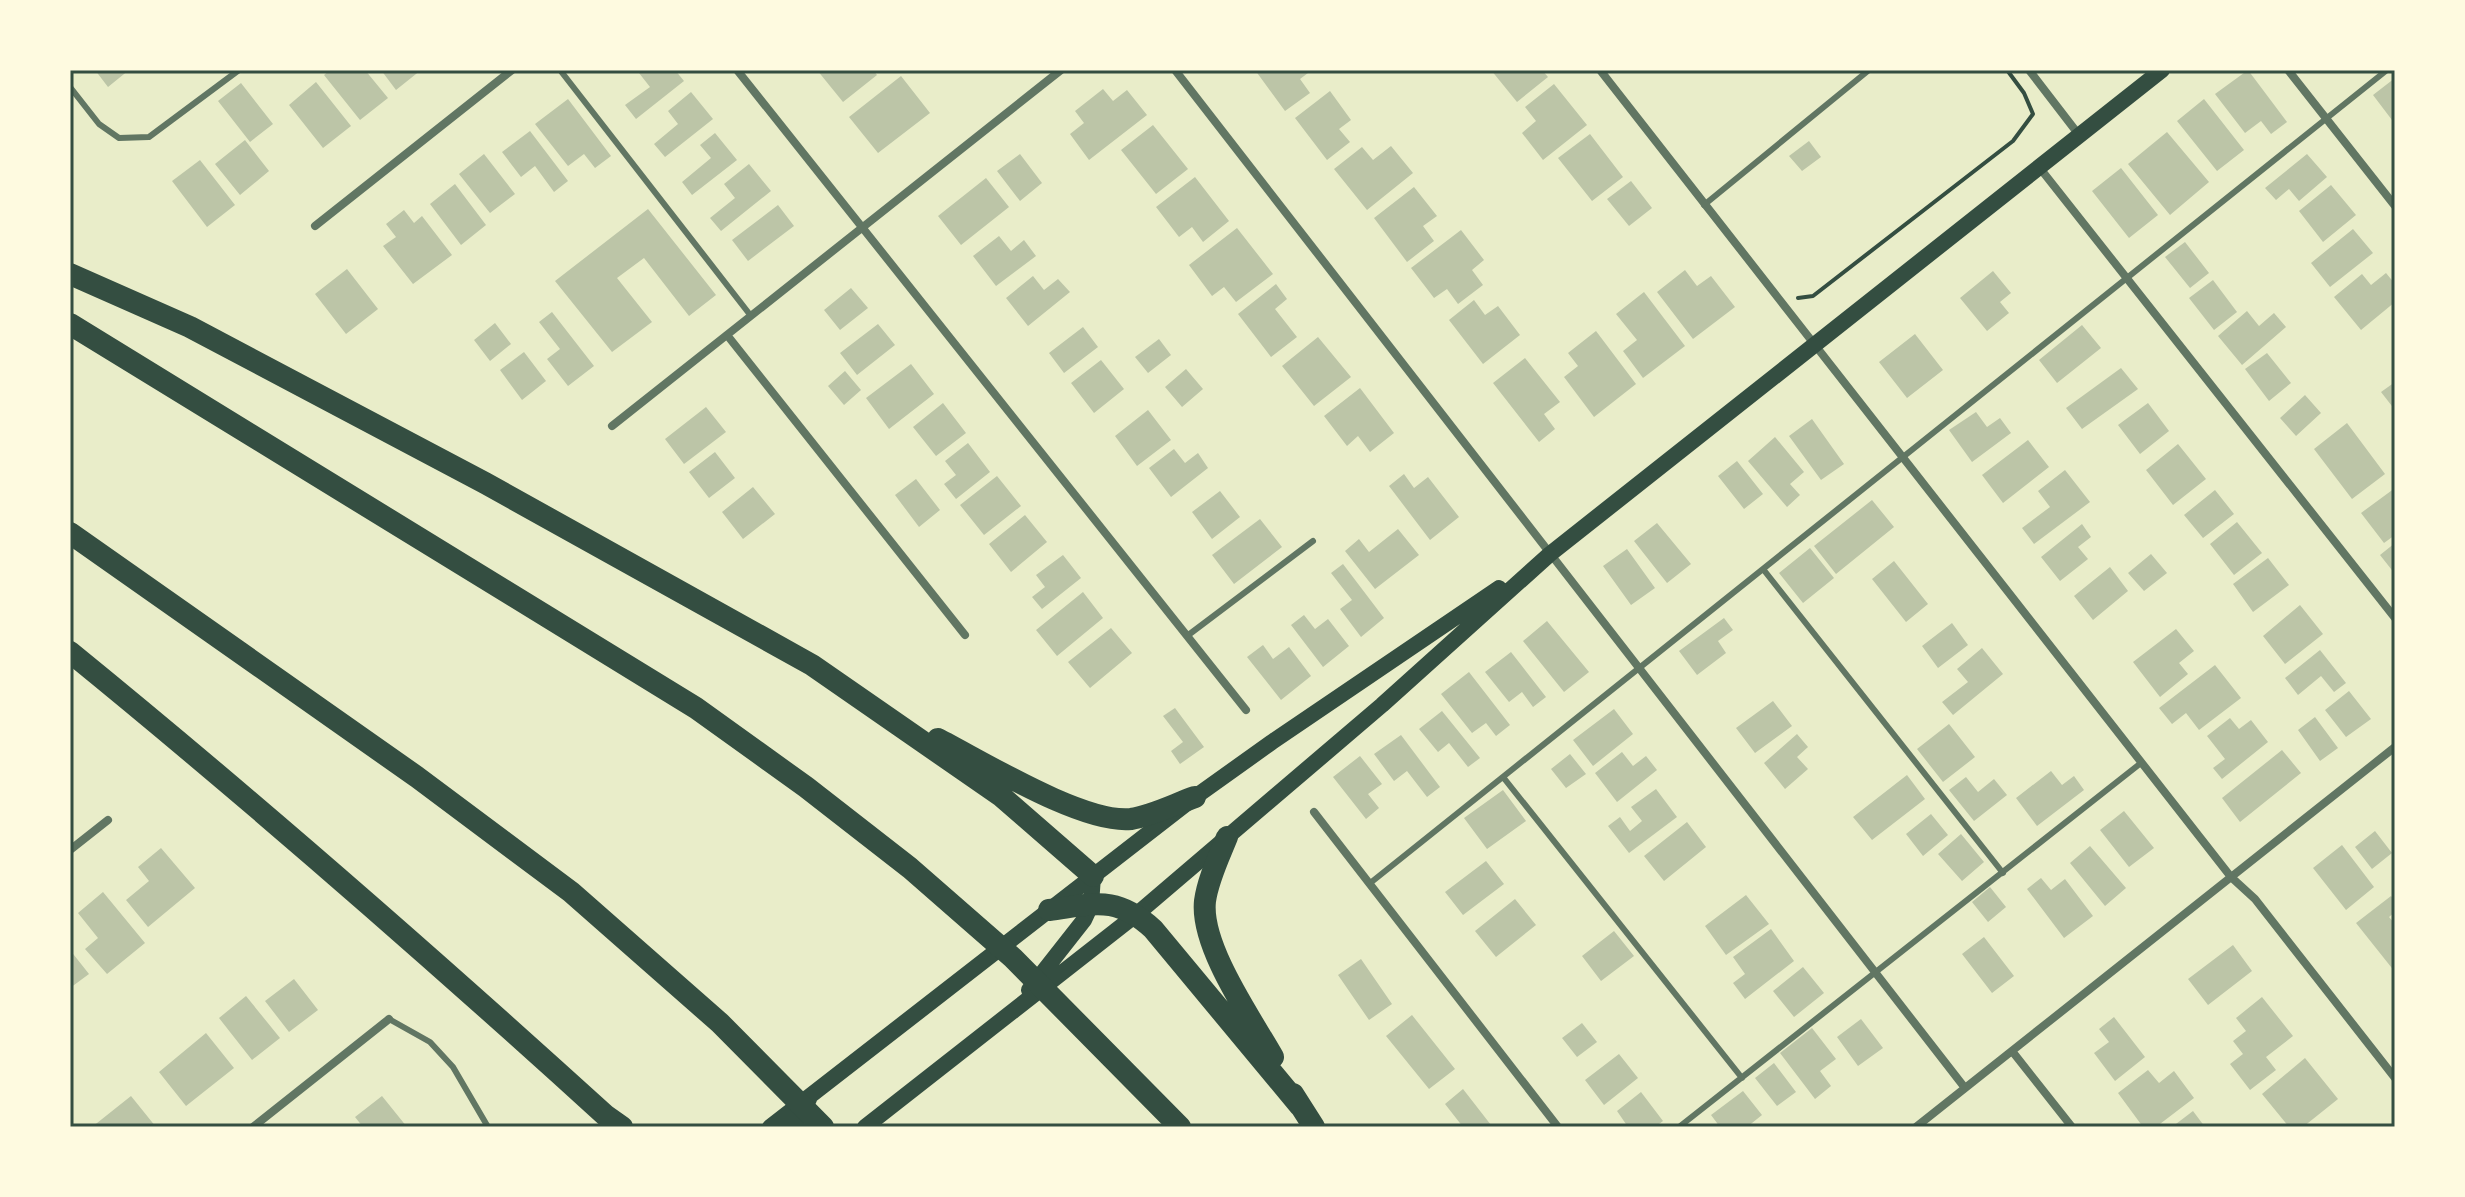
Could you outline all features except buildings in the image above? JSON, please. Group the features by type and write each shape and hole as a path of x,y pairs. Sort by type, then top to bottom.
{"highway":[{"path":"70,274 190,327 485,483 812,665 1001,796 1093,876"},
{"path":"70,324 696,708 806,787 910,868 1013,958 1180,1127"},
{"path":"70,533 417,777 571,892 720,1023 823,1127"},
{"path":"70,652 187,747 409,938 612,1123"},
{"path":"871,704 1059,802 1096,815 1131,819 1195,797"},
{"path":"1227,837 1205,902 1208,936 1224,970 1314,1127"},
{"path":"1049,910 1109,903 1137,914 1153,929 1300,1106"}],"main road":[{"path":"865,1127 1137,914 1382,705 1550,554 2162,70"},
{"path":"770,1127 1195,797 1550,554"},
{"path":"1006,1016 1084,920 1091,905 1093,876"},
{"path":"794,1127 812,1094"}],"street":[{"path":"315,226 512,70"},
{"path":"737,70 1246,710"},
{"path":"612,426 1061,70"},
{"path":"1175,70 1965,1088"},
{"path":"1600,70 2141,763 2231,877 2255,899 2395,1078"},
{"path":"2029,70 2079,135"},
{"path":"2288,70 2395,206"},
{"path":"2039,167 2395,618"},
{"path":"727,335 965,635"},
{"path":"1916,1127 2395,747"},
{"path":"1314,812 1558,1127"},
{"path":"70,850 108,820"},
{"path":"253,1127 389,1019"},
{"path":"2012,1051 2072,1127"}],"lane":[{"path":"70,87 99,124 119,138 149,137 239,70"},
{"path":"560,70 751,316"},
{"path":"1704,205 1869,70"},
{"path":"1369,884 2387,70"},
{"path":"1187,636 1313,541"},
{"path":"1763,569 2003,873"},
{"path":"1679,1127 2141,763"},
{"path":"1503,777 1742,1078"},
{"path":"389,1019 430,1042 453,1067 488,1127"}],"path":[{"path":"1786,291 1798,299 1813,296 2013,141 2033,114 2024,93 2007,70"}]}
